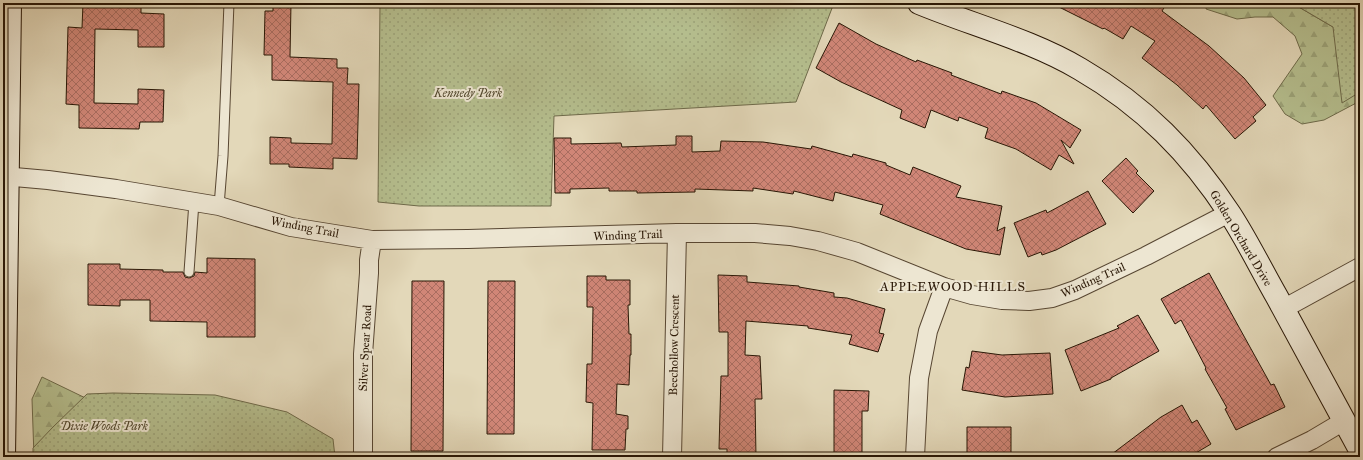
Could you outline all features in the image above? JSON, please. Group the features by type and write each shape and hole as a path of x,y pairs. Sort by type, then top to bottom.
{"street":[{"path":"4,457 6,176 10,3"},
{"name":"Golden Orchard Drive","path":"919,3 1015,39 1055,56 1102,82 1129,101 1154,122 1188,157 1205,178 1229,213 1360,450"},
{"name":"Winding Trail","path":"6,176 116,188 219,206 291,227 372,240 468,239 677,233 755,233 790,236 818,241 856,252 944,287 972,295 1002,300 1029,301 1052,298 1075,290 1229,213"},
{"name":"Beechollow Crescent","path":"672,457 677,233"},
{"name":"Silver Spear Road","path":"363,457 363,354 372,240"},
{"path":"1283,309 1360,267"},
{"path":"914,457 919,378 928,331 944,287"},
{"path":"1277,457 1312,440 1344,421"}],"lane":[{"path":"219,206 223,156 229,3"},
{"path":"189,272 194,202"}],"green space":[{"name":"Kennedy Park","path":"380,3 834,3 796,102 554,116 551,206 419,206 378,202"},
{"path":"1207,3 1292,3 1333,27 1360,37 1360,101 1324,120 1302,124 1285,114 1273,96 1302,54 1295,36 1273,17 1237,19 1206,9"},
{"path":"1292,3 1360,3 1360,92 1342,103 1333,27"},
{"path":"42,377 100,405 34,457 32,399"},
{"name":"Dixie Woods Park","path":"113,393 215,395 287,412 333,439 335,457 33,457 33,448 87,394"}],"building":[{"path":"83,3 141,3 141,13 164,14 164,47 138,47 138,30 95,29 94,103 138,104 138,89 164,90 163,122 140,122 139,129 79,128 79,105 66,104 68,27 82,28"},
{"path":"273,3 291,3 290,57 337,59 337,68 348,68 347,84 359,84 357,159 333,158 333,169 289,167 289,164 270,164 270,137 291,138 291,143 332,144 333,82 272,80 272,55 264,55 265,11 273,11"},
{"path":"1051,3 1167,3 1162,11 1209,46 1244,78 1266,105 1253,117 1256,121 1235,139 1206,105 1203,109 1177,85 1142,58 1155,41 1131,26 1123,39 1104,28 1103,29"},
{"path":"839,23 876,44 916,62 917,60 952,73 951,75 1001,94 1002,91 1036,103 1081,130 1070,148 1061,140 1074,164 1059,155 1051,170 1016,149 985,138 988,128 959,117 958,121 931,110 925,128 900,118 902,110 841,82 816,68"},
{"path":"676,136 692,136 692,152 720,151 721,141 763,142 811,149 812,146 852,157 853,154 886,163 886,165 910,175 913,167 961,186 956,197 1002,206 997,231 1005,227 1000,255 966,249 880,214 883,205 835,192 833,201 794,191 793,194 753,188 753,191 695,189 695,192 637,193 637,191 609,191 609,188 570,189 570,193 555,193 554,138 571,138 571,144 621,143 622,147 676,145"},
{"path":"1126,158 1138,171 1136,173 1154,191 1133,213 1102,181"},
{"path":"1088,191 1106,224 1056,250 1042,255 1041,252 1028,257 1014,223 1046,210 1047,213"},
{"path":"207,258 255,259 255,337 207,337 207,322 150,321 150,300 120,300 120,306 88,305 88,264 120,264 120,269 183,272 185,277 189,278 194,276 195,272 207,273"},
{"path":"1209,273 1271,385 1274,384 1285,407 1236,430 1225,409 1227,408 1205,369 1206,368 1181,320 1175,324 1161,299"},
{"path":"718,275 747,276 747,282 799,286 834,293 834,297 847,298 885,309 879,333 884,334 878,352 849,344 852,335 808,328 808,326 746,321 745,355 760,356 762,399 755,399 756,457 727,457 727,449 719,449 721,376 728,376 728,332 719,332"},
{"path":"587,276 606,276 606,280 630,280 630,305 628,305 629,334 631,334 629,385 617,384 616,414 628,416 625,450 592,450 593,403 586,402 587,364 592,364 593,307 587,307"},
{"path":"412,281 444,281 443,451 411,451"},
{"path":"488,281 515,281 514,434 487,434"},
{"path":"1138,315 1159,351 1111,379 1081,391 1065,350 1119,328 1117,326"},
{"path":"972,351 1002,355 1050,353 1053,394 1005,397 962,390 966,367 969,368"},
{"path":"834,390 869,391 868,411 862,411 862,457 834,457"},
{"path":"1182,405 1192,423 1197,420 1211,444 1189,457 1108,457 1161,417"},
{"path":"967,427 1011,427 1011,457 967,457"}],"district":[{"name":"APPLEWOOD HILLS","path":"953,286"}]}
